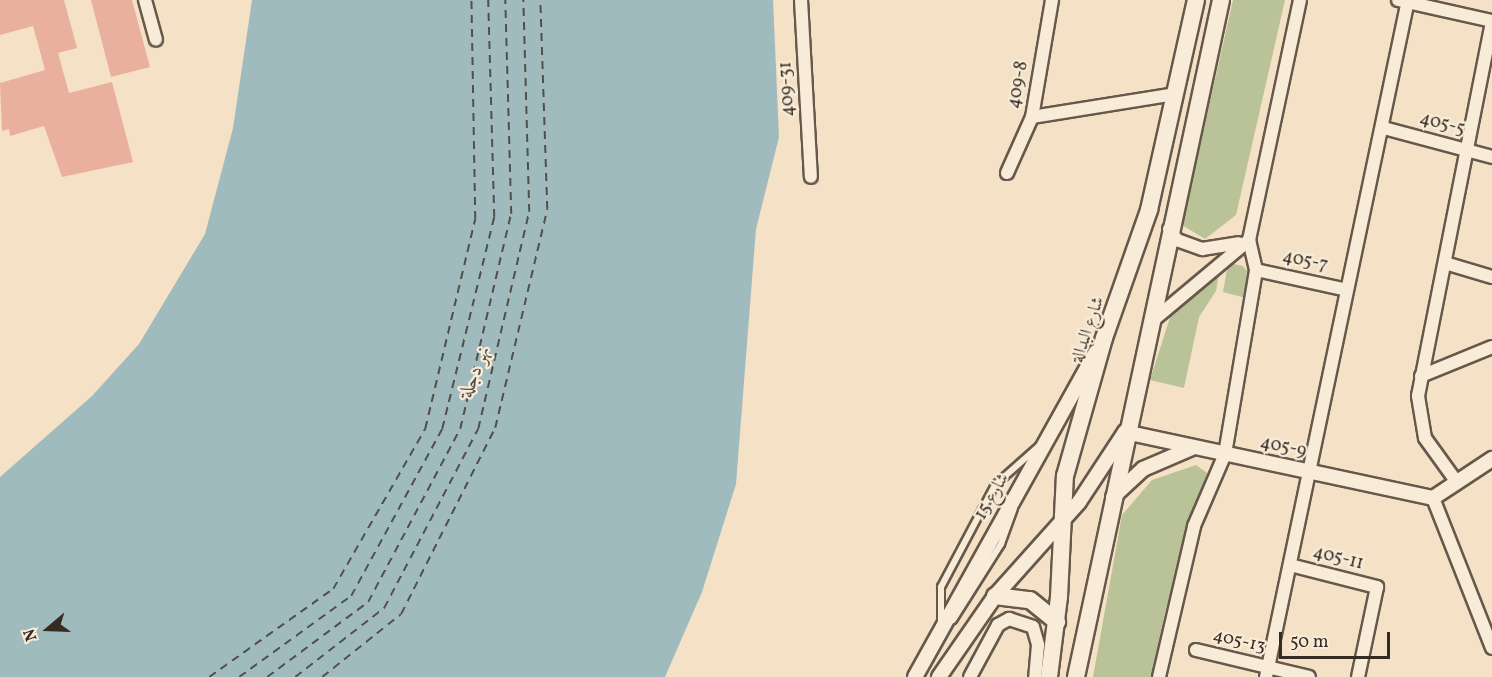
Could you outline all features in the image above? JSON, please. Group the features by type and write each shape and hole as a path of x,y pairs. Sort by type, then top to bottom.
{"main road":[{"name":"شارع البدالة","path":"1049,677 1057,622 1065,476 1104,338 1140,242 1196,0"},
{"path":"1076,677 1125,432 1221,0"},
{"path":"995,596 1029,600 1057,622"}],"street":[{"path":"145,0 156,40"},
{"name":"409-31","path":"801,0 811,177"},
{"name":"409-8","path":"1007,173 1032,117 1052,0"},
{"path":"1159,677 1194,526 1225,454 1256,270 1249,240 1300,0"},
{"path":"1267,672 1383,128 1404,1 1492,21 1470,151 1421,376 1418,418 1425,438 1456,481"},
{"path":"1032,117 1176,94"},
{"name":"405-5","path":"1383,128 1492,157"},
{"path":"1169,229 1177,240 1202,249 1249,240"},
{"path":"1150,322 1249,240"},
{"path":"1445,263 1492,277"},
{"name":"405-7","path":"1256,270 1347,290"},
{"name":"شارع 15","path":"915,677 1104,338"},
{"path":"1421,376 1492,347"},
{"path":"939,677 995,596 1061,524 1125,432"},
{"name":"405-9","path":"1125,432 1433,498"},
{"path":"1111,500 1143,469 1194,447"},
{"path":"1492,459 1433,498 1492,648"},
{"name":"405-11","path":"1290,566 1377,587 1358,677"},
{"path":"970,677 998,625 1009,619 1033,627 1038,645 1035,677"},
{"name":"405-13","path":"1196,650 1267,672 1309,677"}],"lane":[{"path":"941,628 941,587 995,485 1044,443"}],"green space":[{"path":"1233,0 1285,0 1236,215 1205,239 1182,225"},
{"path":"1228,263 1243,266 1250,275 1246,298 1223,292"},
{"path":"1219,274 1216,291 1199,317 1184,388 1150,380 1172,311"},
{"path":"1196,465 1207,473 1165,612 1151,677 1093,677 1122,515 1152,480"}],"water":[{"name":"نهر دجلة","path":"252,0 773,0 779,137 756,229 736,484 702,592 665,677 0,677 0,477 92,396 139,344 205,234 233,128"}],"building":[{"path":"0,0 64,0 77,48 58,53 69,93 112,82 133,162 62,177 44,126 10,136 9,129 2,131 0,83 45,70 33,26 0,35"},
{"path":"91,0 132,0 150,67 111,77"}],"ferry route":[{"path":"209,677 333,589 425,429 475,219 471,0"},
{"path":"239,677 351,596 442,429 494,217 488,0"},
{"path":"267,677 368,602 460,429 511,214 505,0"},
{"path":"295,677 384,608 478,429 529,212 523,0"},
{"path":"322,677 401,614 495,428 547,209 540,0"}]}
